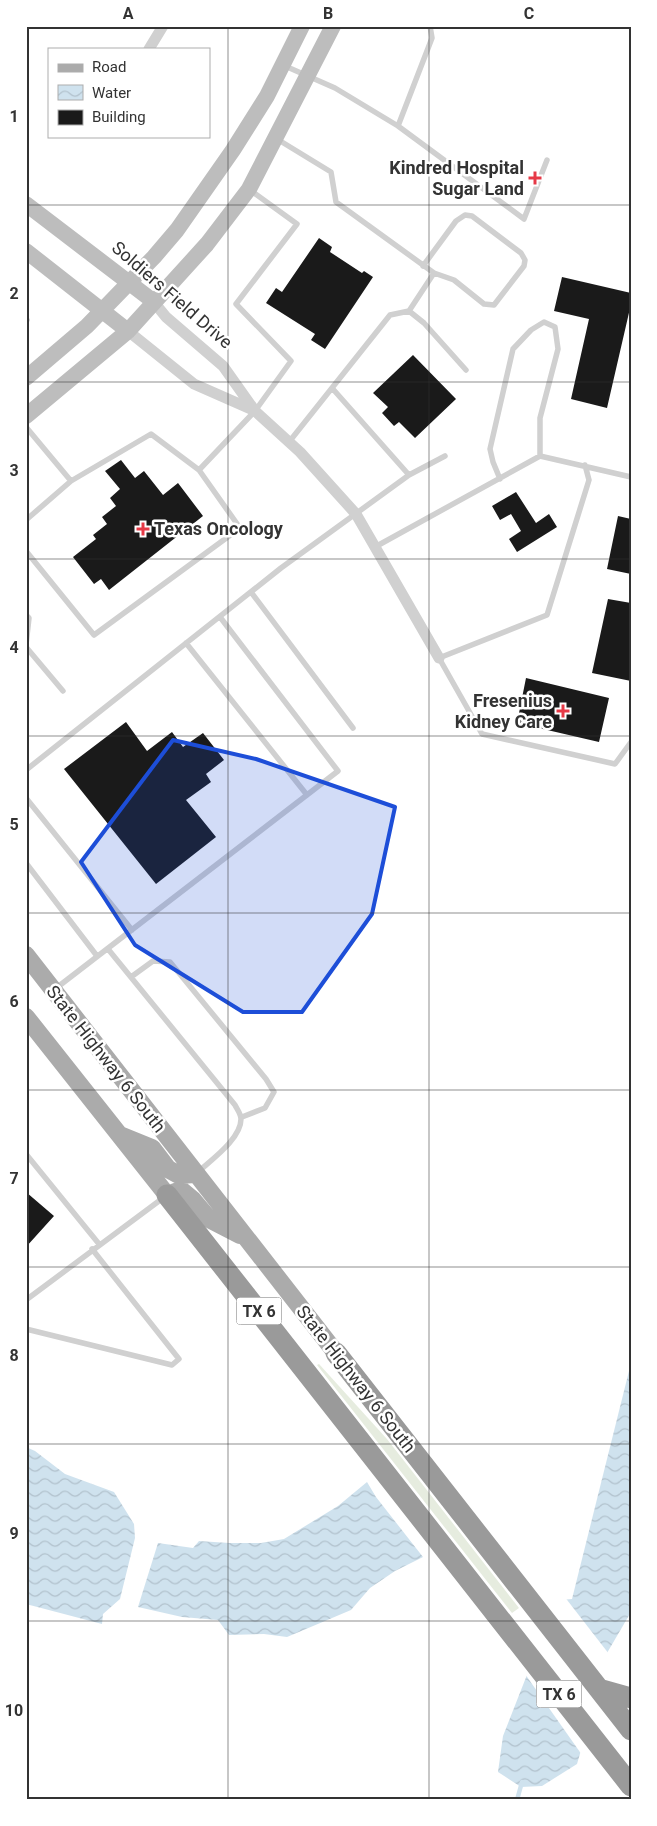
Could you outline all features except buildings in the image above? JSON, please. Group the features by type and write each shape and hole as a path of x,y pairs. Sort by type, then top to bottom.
{"highway":[{"name":"State Highway 6 South","path":"167,1194 601,1748 610,1779 622,1786"},
{"name":"State Highway 6 South","path":"336,1353 628,1726"},
{"path":"599,1689 629,1697"}],"main road":[{"path":"26,378 65,346 102,310 130,282 176,230 203,193 267,96 302,26"},
{"path":"26,416 128,331 153,300 207,244 249,189 333,26"},
{"name":"Soldiers Field Drive","path":"26,204 153,300"},
{"name":"Soldiers Field Drive","path":"26,251 128,331"},
{"name":"State Highway 6 South","path":"26,955 336,1353"},
{"name":"State Highway 6 South","path":"26,1017 167,1194"},
{"path":"120,1135 152,1148 168,1169 178,1175 196,1174"},
{"path":"167,1194 181,1190 193,1200 209,1219 245,1237"}],"street":[{"path":"150,48 163,26"},
{"name":"Soldiers Field Drive","path":"153,300 166,318 223,366 255,411 289,442 356,514 439,658"},
{"name":"Soldiers Field Drive","path":"128,331 194,384 255,411"}],"lane":[{"path":"398,126 432,38 430,26"},
{"path":"283,65 335,88 398,126 524,219 546,160"},
{"path":"276,138 331,172 336,202 423,266 434,273 454,280 484,304 494,306 524,266 525,260 521,253 486,226 472,216 465,215 456,221 423,266"},
{"path":"198,470 255,411 291,361 236,304 297,224 249,189"},
{"path":"289,442 390,315 409,311 434,273"},
{"path":"409,311 424,324 466,370"},
{"path":"500,479 490,449 513,349 531,330 544,322 555,327 558,349 540,418 540,456"},
{"path":"332,388 409,475"},
{"path":"26,427 71,481"},
{"path":"26,520 71,481 151,434 198,470 240,528 94,635 26,552"},
{"path":"26,770 281,568 409,475 445,456"},
{"path":"375,548 540,456 585,465 631,478"},
{"path":"585,465 589,480 547,615 439,658 482,734 615,764 631,742"},
{"path":"251,592 353,728"},
{"path":"26,615 29,618 26,646 62,690"},
{"path":"53,991 338,771 220,617"},
{"path":"186,643 307,795"},
{"path":"26,798 132,930"},
{"path":"26,863 97,956"},
{"path":"108,949 235,1105 242,1117 239,1130 232,1141 196,1174"},
{"path":"130,977 153,961 170,962 266,1078 274,1092 265,1108 242,1117"},
{"path":"26,1154 99,1244"},
{"path":"26,1300 167,1194"},
{"path":"26,1329 172,1365 179,1359 92,1249"}],"highlighted area":[{"path":"173,740 256,759 395,807 372,914 302,1012 243,1012 135,945 81,862"}],"shaded area":[{"path":"319,1364 387,1439 519,1608 512,1613 317,1365"}],"water":[{"path":"631,1363 631,1612 607,1653 603,1675 577,1764 542,1786 521,1787 498,1772 503,1736 554,1606 560,1600 572,1599"},
{"path":"26,1447 35,1451 65,1474 114,1492 134,1524 135,1538 120,1599 103,1614 102,1624 26,1604"},
{"path":"367,1482 376,1497 423,1557 395,1571 370,1588 351,1610 287,1637 264,1634 229,1635 218,1620 182,1617 138,1607 158,1543 193,1548 199,1541 261,1543 284,1539 338,1506"}],"pier":[{"path":"564,1596 609,1654 605,1676 582,1755 525,1674 552,1604"}],"waterway":[{"path":"517,1800 522,1782"}],"place":[{"name":"Kindred Hospital Sugar Land","path":"535,178"},
{"name":"Texas Oncology","path":"143,529"},
{"name":"Fresenius Kidney Care","path":"563,711"}]}
